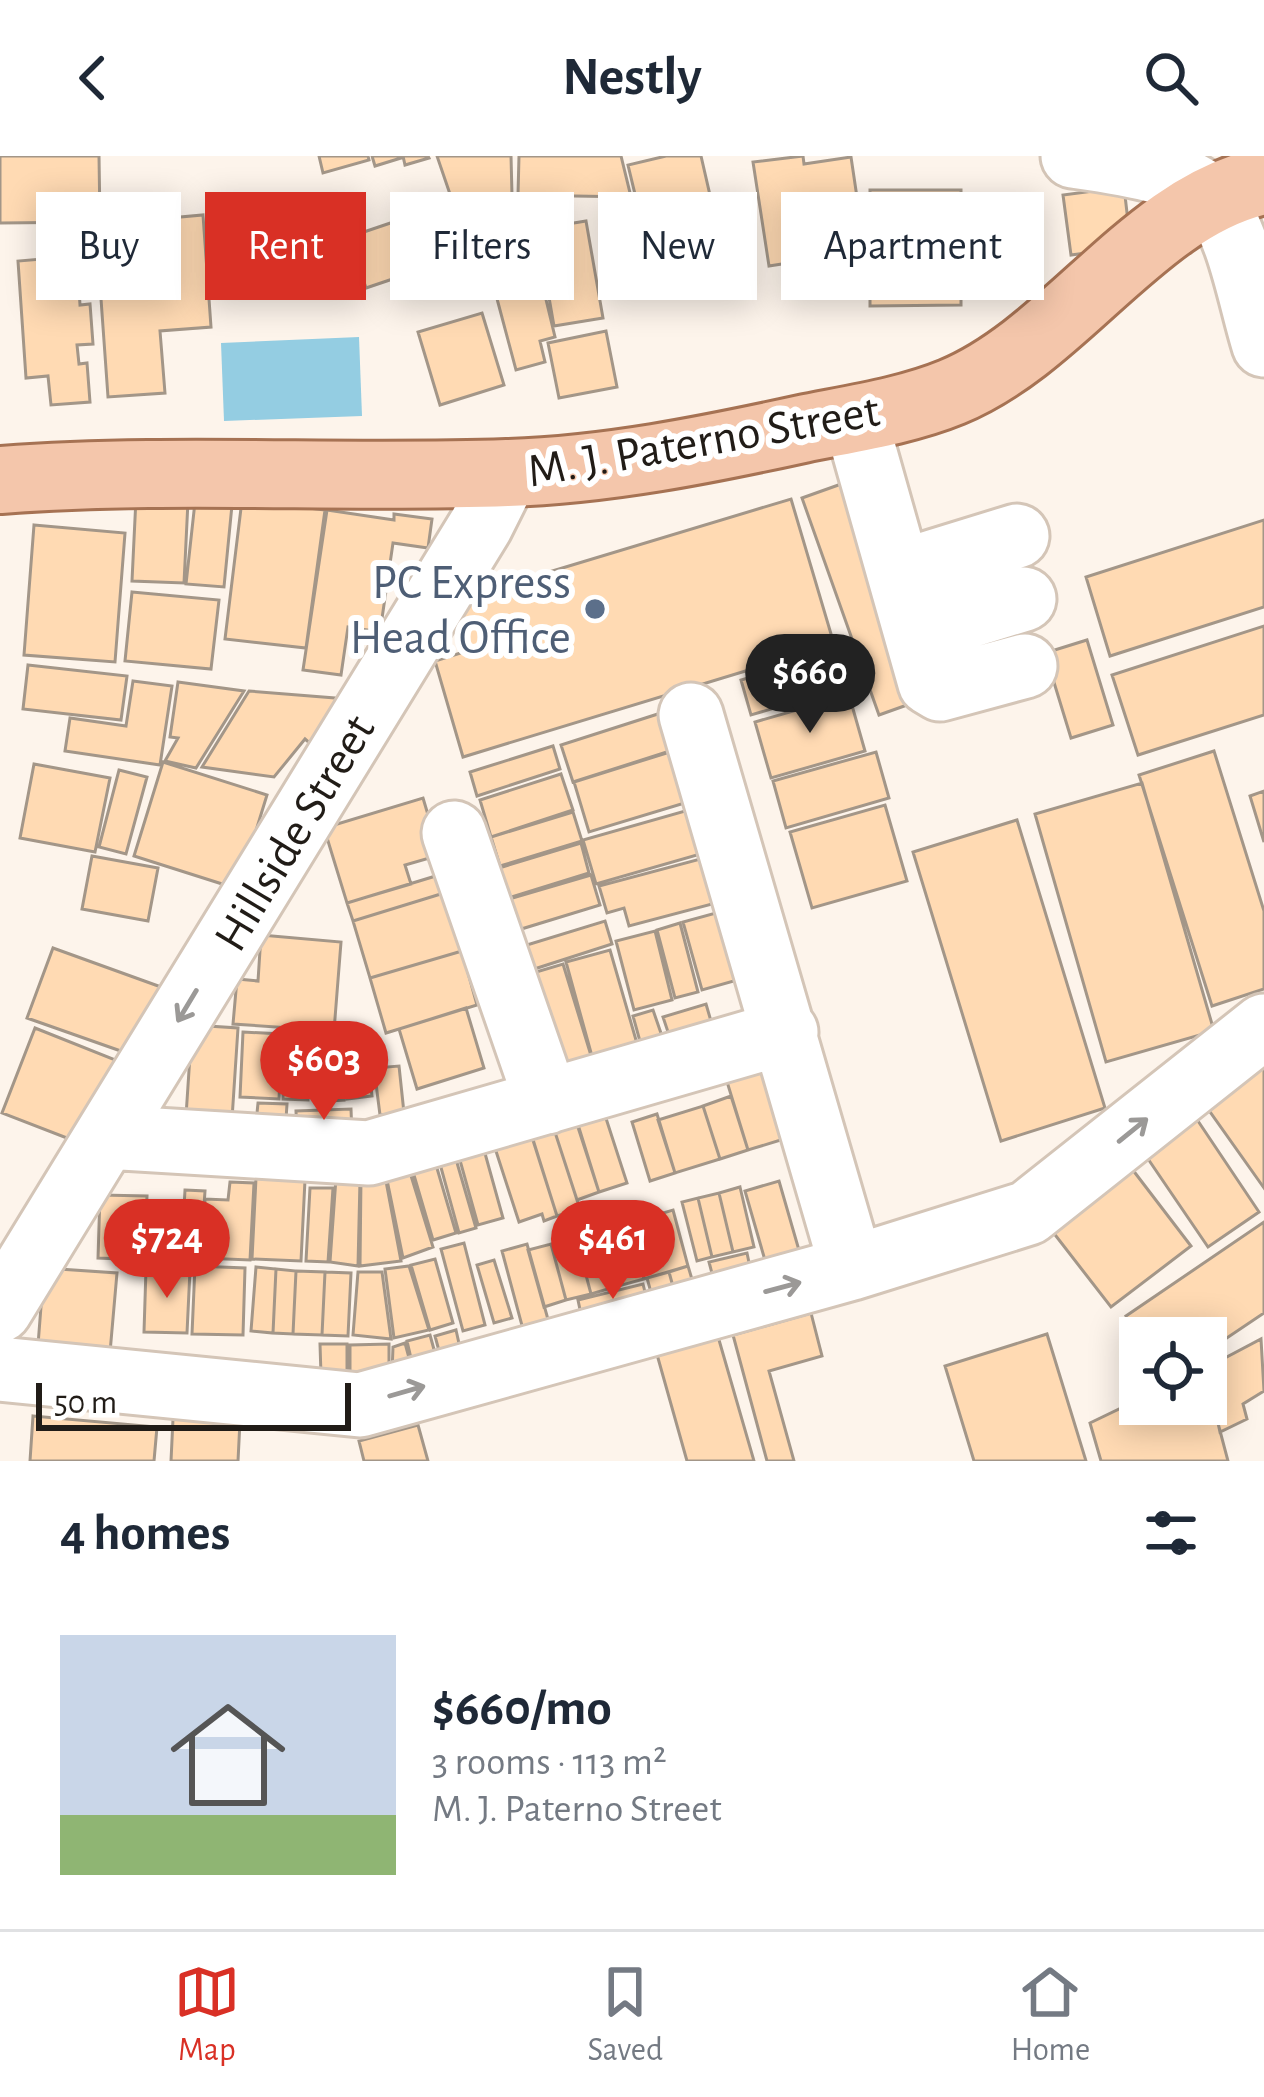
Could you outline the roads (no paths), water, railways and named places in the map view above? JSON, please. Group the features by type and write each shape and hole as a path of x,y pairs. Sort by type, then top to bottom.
{"main road":[{"name":"M. J. Paterno Street","path":"0,480 111,472 574,469 739,443 855,418 951,392 1018,357 1151,241 1238,190"}],"street":[{"path":"1073,156 1133,164 1238,190 1229,233 1264,345"},
{"path":"855,418 930,682 940,689 1024,665"},
{"name":"Hillside Street","path":"0,1310 481,525 506,473"},
{"path":"900,572 1017,536"},
{"path":"916,632 1024,598"},
{"path":"691,715 852,1268"},
{"path":"454,833 547,1102"},
{"path":"0,1369 360,1405 852,1268 1028,1213 1264,1026"},
{"path":"106,1137 369,1153 786,1032"}],"water":[{"path":"359,337 362,416 224,421 221,343"}],"place":[{"name":"PC Express Head Office","path":"595,609"}]}
